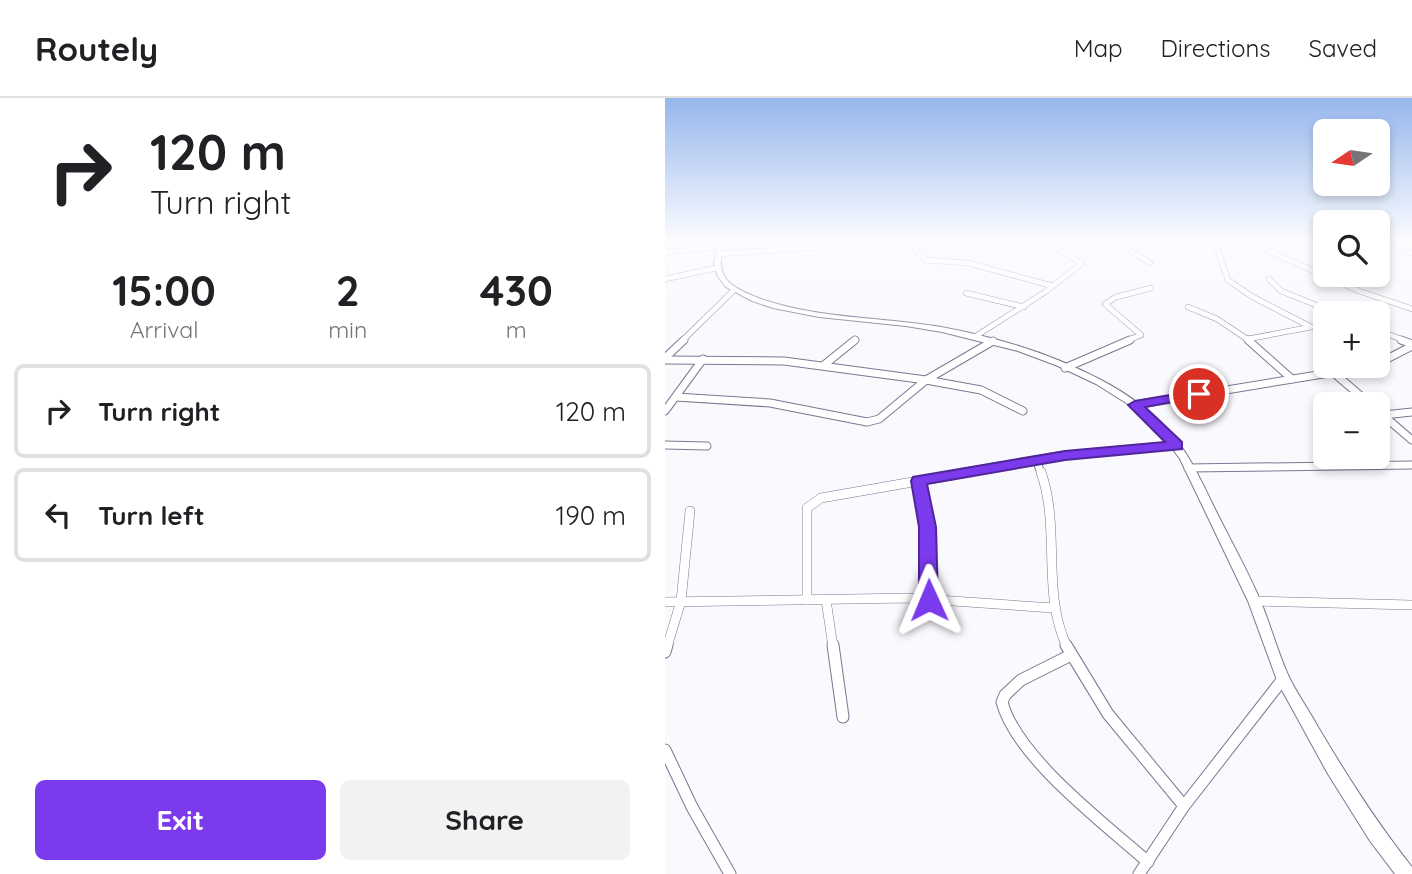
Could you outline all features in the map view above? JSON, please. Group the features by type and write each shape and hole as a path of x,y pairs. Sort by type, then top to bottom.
{"street":[{"path":"721,276 734,289 769,303 813,314 976,336 993,341 1065,368 1135,405 1177,445 1254,601 1283,679 1333,769 1376,835 1406,874"},
{"path":"1017,276 1053,286"},
{"path":"976,336 1024,307 1065,276"},
{"path":"1227,276 1228,280 1251,296 1311,327 1248,339"},
{"path":"1269,279 1281,291 1313,304"},
{"path":"1351,287 1412,309"},
{"path":"1065,368 1141,335 1135,327 1105,304 1116,297 1151,288"},
{"path":"665,359 734,289"},
{"path":"966,293 1024,307"},
{"path":"1188,307 1206,313 1248,339 1292,379"},
{"path":"1390,336 1412,345"},
{"path":"824,365 855,341"},
{"path":"676,397 770,404 867,422 879,419 926,380 993,341"},
{"path":"1390,358 1412,345"},
{"path":"1403,351 1412,353"},
{"path":"665,359 824,365 981,390 1023,411"},
{"path":"665,411 703,359"},
{"path":"1135,405 1313,376"},
{"path":"1340,378 1356,392"},
{"path":"1390,413 1412,412"},
{"path":"1390,421 1412,440"},
{"path":"665,445 707,446"},
{"path":"807,600 807,508 833,494 1037,462 1065,455 1177,445"},
{"path":"1037,462 1048,488 1053,608 1071,655 1114,721 1184,806"},
{"path":"1390,465 1412,465"},
{"path":"1188,468 1313,466"},
{"path":"919,481 927,527 929,600"},
{"path":"665,652 681,601 690,511"},
{"path":"827,600 843,717"},
{"path":"665,601 929,600 1053,608"},
{"path":"1254,601 1411,607"},
{"path":"1071,655 1036,671 1007,690 1002,702 1004,715 1031,754 1146,869 1184,806 1283,679"},
{"path":"665,750 692,807 730,874"}],"route":[{"path":"929,600 927,527 919,481 1065,455 1177,445 1150,416 1135,405 1199,394"}]}
